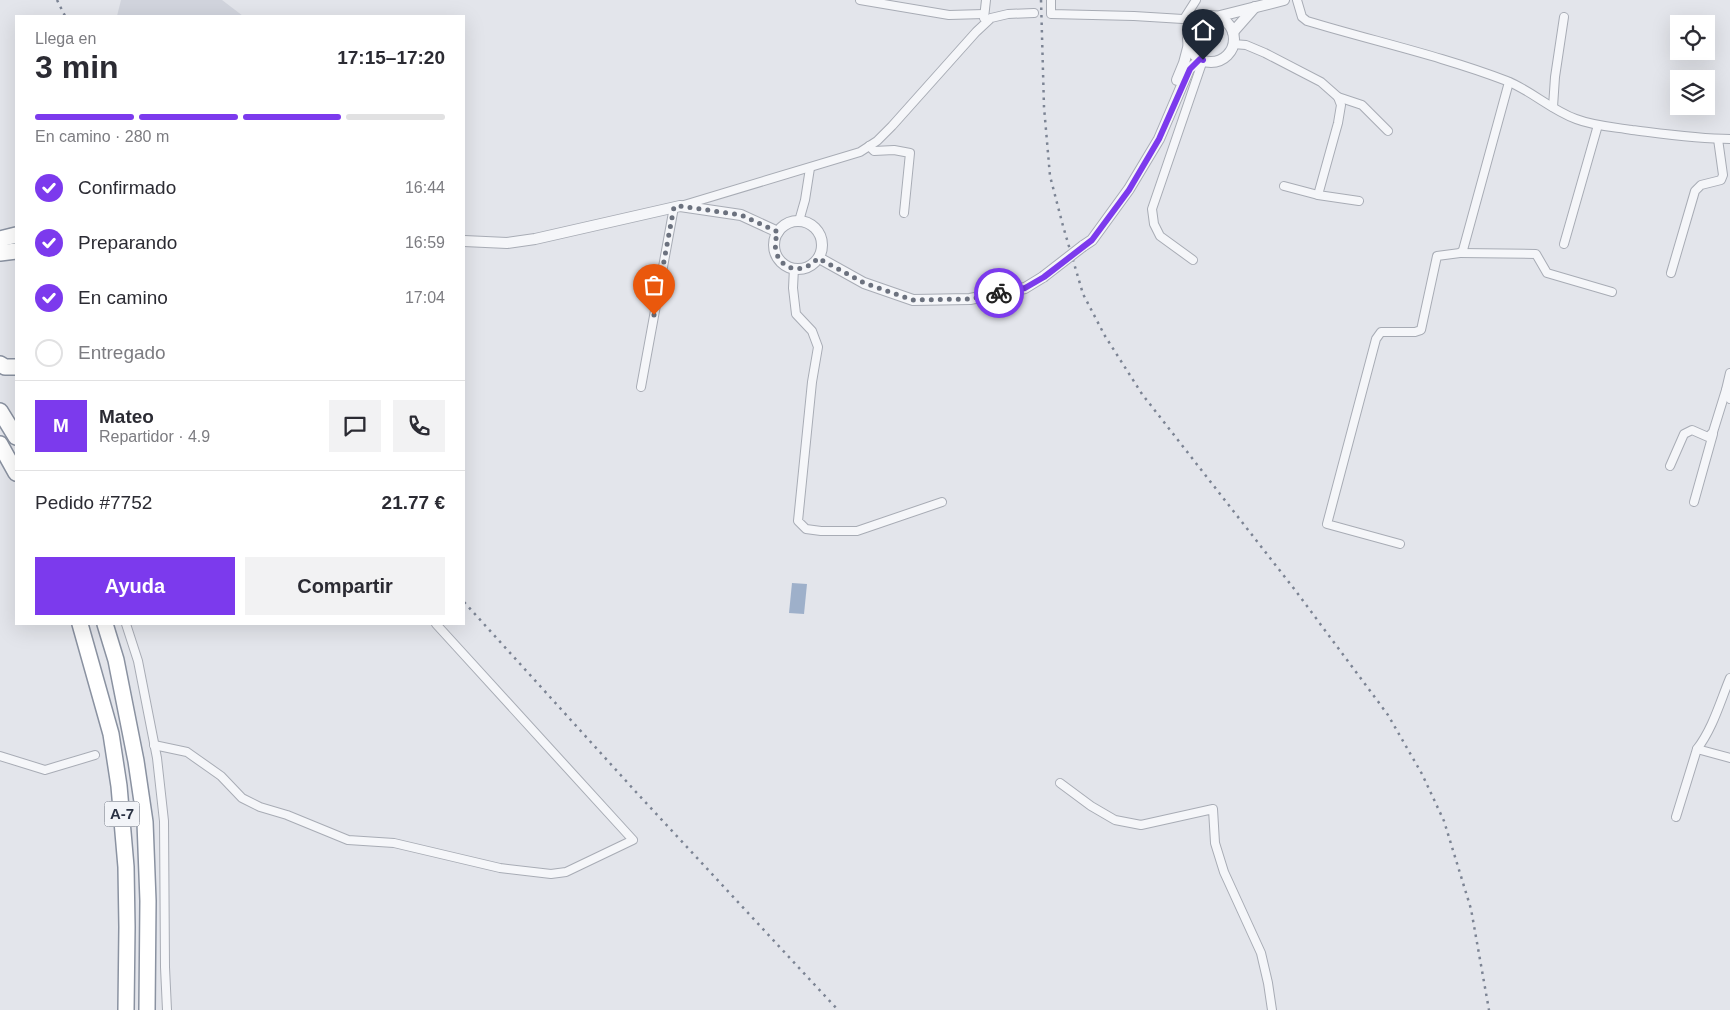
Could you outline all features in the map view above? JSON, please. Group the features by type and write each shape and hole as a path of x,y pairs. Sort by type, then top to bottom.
{"highway":[{"path":"0,239 15,236"},
{"path":"0,253 15,252"},
{"path":"0,364 5,367 15,368"},
{"path":"0,411 15,435"},
{"path":"0,444 15,471"},
{"path":"0,460 15,480"},
{"name":"A-7","path":"80,625 110,734 119,786 126,867 126,1010"},
{"name":"A-7","path":"105,625 116,660 136,761 145,822 148,901 147,1010"}],"street":[{"path":"860,0 949,15 984,14"},
{"path":"984,25 986,0"},
{"path":"1051,0 1051,14 1199,20 1210,16 1226,22 1233,32 1233,44 1226,56 1220,60 1202,59 1195,55 1189,43"},
{"path":"1184,19 1196,0"},
{"path":"1216,17 1284,0"},
{"path":"1297,0 1302,17 1307,21 1413,51 1509,82 1528,91 1576,120 1598,125 1730,139"},
{"path":"1233,32 1255,7"},
{"path":"465,240 507,243 535,239 677,207 860,152 877,141 892,126 991,18 1008,14 1034,13"},
{"path":"1553,107 1554,77 1564,18"},
{"path":"1151,151 1154,136 1184,63 1190,30 1199,20"},
{"path":"1233,44 1246,45 1265,53 1321,82 1338,97 1362,105 1388,131"},
{"path":"818,258 864,283 913,300 970,299 1025,288 1044,277 1092,240 1129,190 1159,139 1186,75 1193,65 1202,59"},
{"path":"1193,260 1160,236 1154,224 1152,208 1202,59"},
{"path":"1460,253 1463,250 1477,202 1509,82"},
{"path":"1318,195 1338,122 1341,105 1338,97"},
{"path":"1564,244 1598,125"},
{"path":"1671,273 1695,191 1700,185 1721,180 1723,175 1718,139"},
{"path":"869,146 874,151 894,150 910,153 904,213"},
{"path":"799,221 805,200 810,168"},
{"path":"1284,186 1318,195 1359,201"},
{"path":"677,207 741,215 778,232"},
{"path":"642,387 677,207"},
{"path":"799,221 812,225 821,237 822,251 813,264 805,268 794,268 782,263 774,248 778,232 783,226 799,221"},
{"path":"0,247 15,237"},
{"path":"1400,544 1327,524 1376,339 1381,332 1416,332 1421,330 1437,256 1460,253 1536,254 1547,273 1612,292"},
{"path":"794,268 793,288 796,314 812,331 818,347 812,382 798,521 806,529 857,531 942,502"},
{"path":"1694,502 1730,373"},
{"path":"1726,390 1730,399"},
{"path":"1670,466 1684,434 1692,430 1708,437 1713,432"},
{"path":"126,625 138,661 154,745 164,821 167,1010"},
{"path":"154,745 187,752 221,776 242,798 248,801 348,840 394,842 500,868 551,874 566,872 633,840 437,625"},
{"path":"1676,817 1697,749 1717,712 1730,678"},
{"path":"1697,749 1730,758"},
{"path":"0,756 45,770 95,755"},
{"path":"1060,783 1091,806 1115,820 1141,825 1213,809 1215,843 1224,872 1261,954 1272,1010"}],"shaded area":[{"path":"121,0 222,0 242,15 117,15"}],"water":[{"path":"792,583 807,584 804,614 789,613"}],"railway":[{"path":"57,0 64,15"},
{"path":"1041,0 1044,107 1050,176 1083,294 1105,336 1142,394 1295,590 1388,715 1422,774 1444,821 1471,909 1489,1010"},
{"path":"465,603 636,792 838,1010"}],"way so far":[{"path":"654,315 674,207 680,206 741,215 778,232 774,248 782,263 789,267 805,268 813,264 818,258 864,283 913,300 970,299 999,293"}],"route":[{"path":"999,293 1025,288 1044,277 1092,240 1129,190 1159,139 1186,75 1193,65 1200,59 1203,60"}]}
